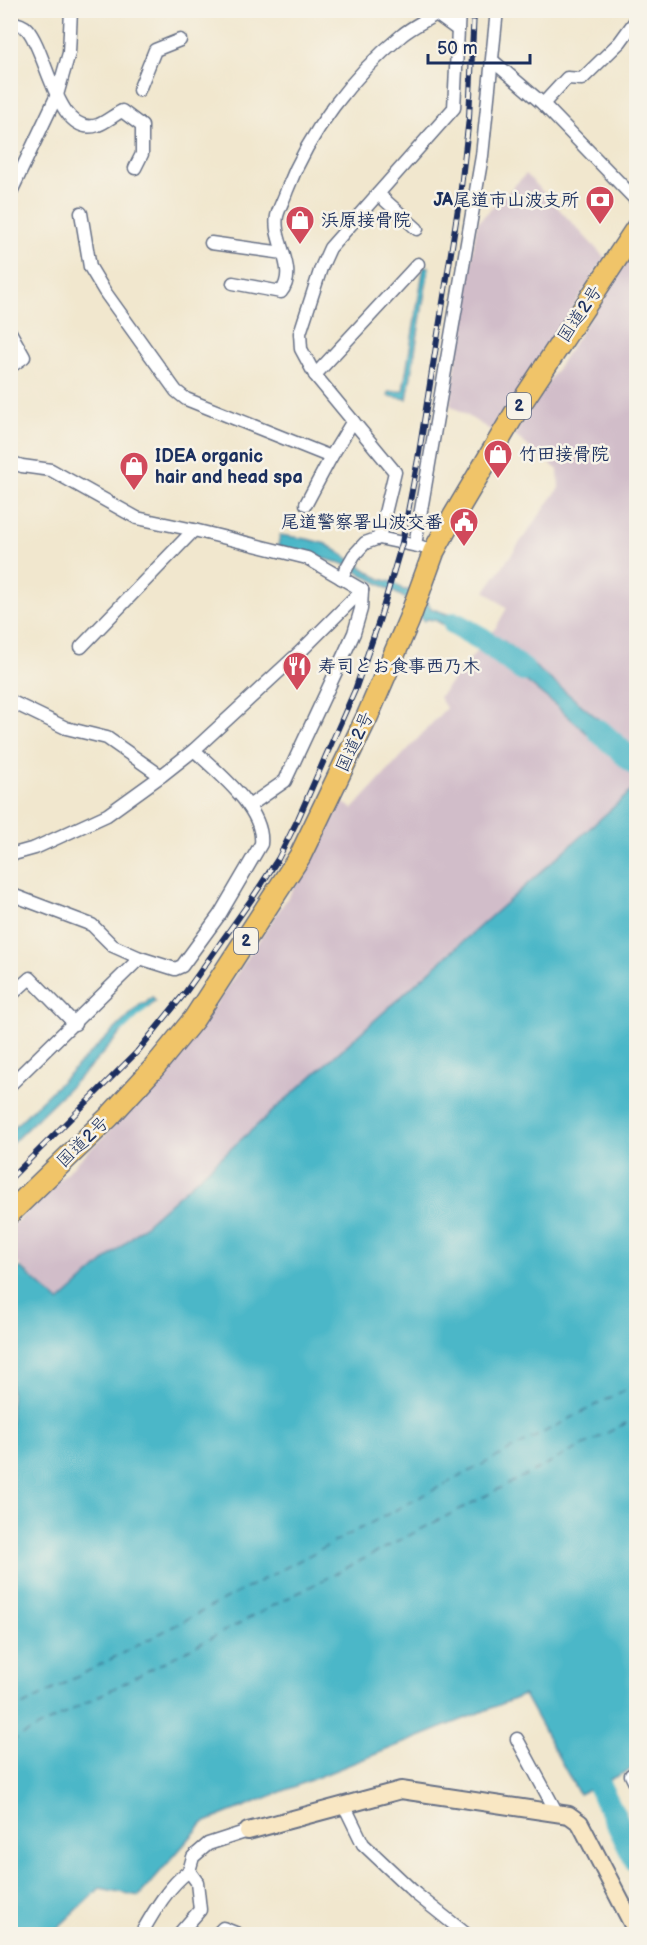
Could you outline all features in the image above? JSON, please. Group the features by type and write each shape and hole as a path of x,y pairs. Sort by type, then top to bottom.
{"highway":[{"name":"国道2号","path":"10,1213 109,1117 194,1019 300,856 368,717 409,620 419,592 425,548 445,531 518,408 636,229"}],"street":[{"path":"10,194 57,95 69,53 71,10"},
{"path":"379,538 395,472 315,375 301,350 300,333 321,268 330,248 454,108 459,10"},
{"path":"341,578 354,555 365,543 379,538 425,548 483,156 497,10"},
{"path":"233,283 281,292 287,284 286,265 277,218 293,174 316,129 355,81 402,35 436,14 458,30"},
{"path":"543,104 567,78 582,79 620,42 636,20"},
{"path":"10,22 26,27 38,46 66,114 75,122 88,126 98,125 122,111 142,126 142,154 135,168"},
{"path":"139,90 155,50 180,40"},
{"path":"492,61 543,104 636,200"},
{"path":"378,194 417,229"},
{"path":"81,213 90,267 105,292 176,391 186,399 331,457"},
{"path":"211,243 283,253"},
{"path":"315,375 418,264"},
{"path":"10,332 24,357 10,367"},
{"path":"306,504 353,421"},
{"path":"10,462 51,470 137,518 307,558 362,590"},
{"path":"81,647 194,530"},
{"path":"10,855 35,848 107,815 161,776 194,750 299,653 362,590"},
{"path":"249,806 285,781 354,633 361,609 362,590"},
{"path":"10,701 66,728 107,738 161,776"},
{"path":"10,894 92,925 113,946 140,958 175,969 182,966 220,914 261,844 262,833 249,806 194,750"},
{"path":"10,1085 140,958"},
{"path":"10,996 30,978 75,1023"},
{"path":"517,1739 557,1813"},
{"path":"636,1773 631,1775 636,1785"},
{"path":"141,1935 152,1915 180,1878 189,1871 193,1857 208,1844 401,1790 569,1815 580,1823 636,1931"},
{"path":"344,1805 363,1844 416,1894 466,1935"},
{"path":"178,1935 200,1910 197,1882 189,1871"},
{"path":"217,1935 223,1928 238,1935"}],"shaded area":[{"path":"526,174 605,258 492,431 450,405 477,223"},
{"path":"636,247 636,787 59,1302 11,1257 10,1228 107,1133 172,1060 219,1000 292,891 342,802 353,809 446,708 439,697 495,629 507,608 485,591 559,488 558,470 514,435"}],"water":[{"path":"424,266 429,267 407,399 388,396 389,392 403,391"},
{"path":"280,535 326,544 380,579 395,583 403,590 408,590 426,601 432,609 465,620 488,633 479,644 435,620 424,621 405,598 344,564 278,546"},
{"path":"504,641 630,745 617,760 494,655"},
{"path":"636,787 636,1767 579,1794 524,1695 203,1823 139,1896 100,1888 51,1934 11,1934 11,1276 20,1267 59,1302"},
{"path":"152,997 155,1001 148,1008 144,1007 94,1063 11,1144 11,1130 142,1003 145,1004"}],"waterway":[{"path":"455,624 482,639 523,670"},
{"path":"599,731 636,764"},
{"path":"122,1030 149,1004"},
{"path":"599,1786 636,1860"}],"ferry route":[{"path":"10,1712 636,1384"},
{"path":"10,1742 636,1418"}],"railway":[{"path":"10,1179 137,1052 185,993 251,900 278,859 298,819 355,690 380,618 402,543 418,459 460,196 469,118 474,10"}],"place":[{"name":"JA尾道市山波支所","path":"600,226"},
{"name":"浜原接骨院","path":"300,246"},
{"name":"竹田接骨院","path":"498,480"},
{"name":"IDEA organic hair and head spa","path":"134,492"},
{"name":"尾道警察署山波交番","path":"464,548"},
{"name":"寿司とお食事西乃木","path":"297,692"}]}
